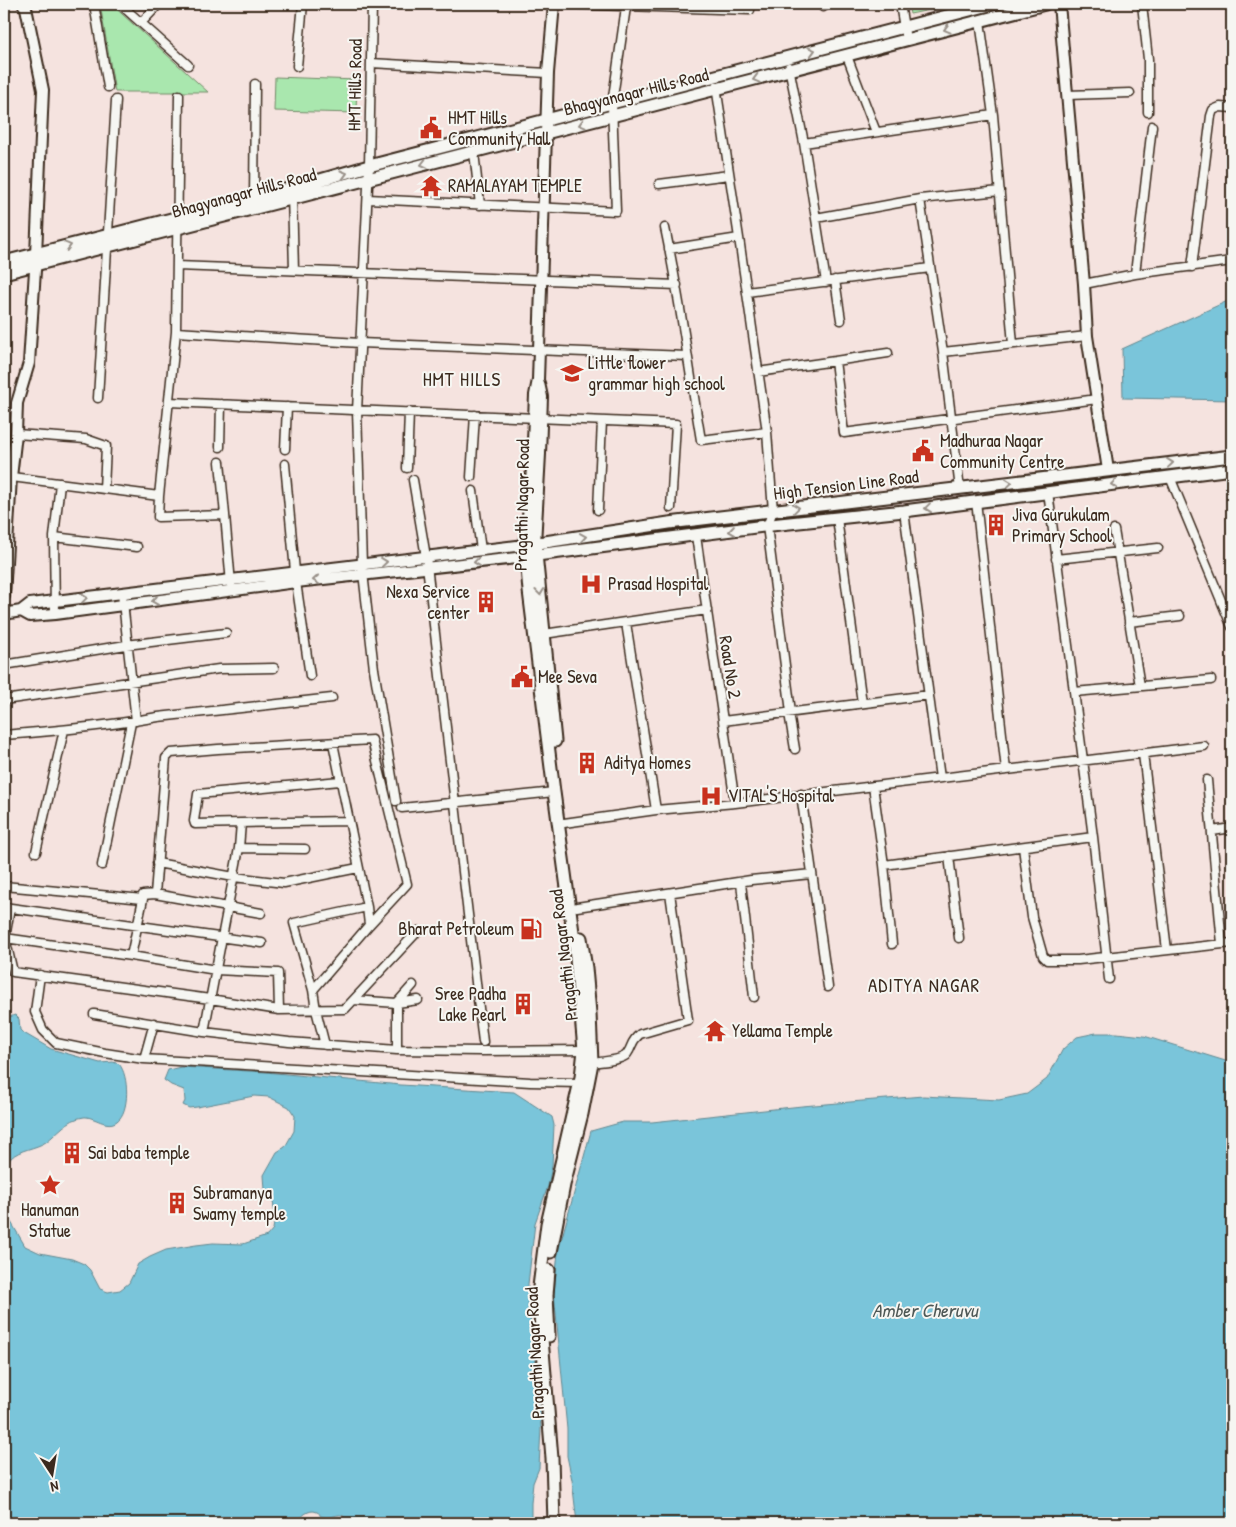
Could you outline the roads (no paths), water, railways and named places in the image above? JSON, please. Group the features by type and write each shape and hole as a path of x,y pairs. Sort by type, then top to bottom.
{"main road":[{"name":"Bhagyanagar Hills Road","path":"4,273 35,260 369,172 548,120 992,4"},
{"name":"Bhagyanagar Hills Road","path":"369,172 474,152 547,134 1045,4"},
{"path":"882,32 885,46"},
{"name":"Bhagyanagar Hills Road","path":"4,262 35,260"},
{"name":"High Tension Line Road","path":"530,550 670,523 1232,456"},
{"name":"High Tension Line Road","path":"530,550 696,536 1232,469"},
{"name":"Pragathi Nagar Road","path":"530,550 544,634 564,823 577,907 582,969"},
{"name":"Pragathi Nagar Road","path":"530,550 554,792 591,1022 592,1063 551,1248 547,1295 562,1523"},
{"path":"554,1523 552,1458 539,1287 547,1224 584,1066 582,969"}],"street":[{"path":"4,596 7,476 16,434 17,403 29,363 43,90 26,8 23,4"},
{"path":"94,4 108,87"},
{"path":"120,4 188,65"},
{"path":"142,23 159,4"},
{"path":"297,66 303,4"},
{"name":"HMT Hills Road","path":"372,4 369,172 358,411 362,576 374,669 396,801"},
{"name":"Pragathi Nagar Road","path":"530,550 531,487 537,418 542,397 538,380 538,350 548,120 548,73 554,4"},
{"path":"562,4 750,10"},
{"path":"900,4 906,40"},
{"path":"1059,4 1087,336 1108,470"},
{"path":"1142,4 1148,59 1148,112"},
{"path":"368,199 616,211 612,104 626,7"},
{"path":"980,21 993,115 1013,344"},
{"path":"847,56 876,132"},
{"path":"788,58 804,143 826,282"},
{"path":"371,62 548,73"},
{"path":"714,77 730,175 766,432 773,510 767,526 794,749"},
{"path":"254,203 255,84"},
{"path":"1067,95 1130,93"},
{"path":"179,95 176,332 158,518 225,515"},
{"path":"98,398 116,100"},
{"path":"1192,267 1211,116 1214,110 1220,107 1232,108"},
{"path":"804,143 993,115"},
{"path":"1135,274 1152,126"},
{"path":"474,152 480,205"},
{"path":"659,184 730,175"},
{"path":"816,218 920,199 1000,191"},
{"path":"292,193 294,270"},
{"path":"920,199 943,352 960,489"},
{"path":"664,228 677,285 702,440 766,432"},
{"path":"669,249 739,238"},
{"path":"1084,284 1135,274 1232,261"},
{"path":"178,266 677,285"},
{"path":"747,292 930,268"},
{"path":"835,280 841,320"},
{"path":"176,332 360,343 687,356"},
{"path":"943,352 1087,336"},
{"path":"758,372 888,354"},
{"path":"835,361 844,432 1097,399"},
{"path":"169,402 676,424 671,508"},
{"path":"220,447 221,404"},
{"path":"285,450 288,407"},
{"path":"407,468 409,412"},
{"path":"471,477 475,415"},
{"path":"598,510 602,421"},
{"path":"16,434 86,439 106,446 104,489"},
{"path":"220,462 232,591"},
{"path":"285,464 296,577 310,676"},
{"path":"7,476 159,496"},
{"path":"1170,477 1232,627"},
{"path":"413,480 428,568 483,1042"},
{"path":"55,614 54,537 60,483"},
{"path":"473,491 481,550"},
{"path":"1048,492 1093,837 1109,979"},
{"path":"976,501 1006,770"},
{"path":"904,510 940,778"},
{"path":"837,518 862,703"},
{"path":"1114,530 1140,686"},
{"name":"Road No 2","path":"696,536 735,803"},
{"path":"54,537 137,547"},
{"path":"1056,560 1158,548"},
{"path":"21,611 30,616 124,606 232,591 362,564 481,550 530,550"},
{"path":"4,614 21,611 30,604 231,579 362,576 428,568 530,550"},
{"path":"102,865 133,722 132,682 126,645 122,593"},
{"path":"544,634 707,610"},
{"path":"1129,622 1180,616"},
{"path":"626,623 656,810"},
{"path":"4,665 126,645 226,633"},
{"path":"4,700 218,669 274,668"},
{"path":"1074,692 1211,680"},
{"path":"723,721 929,695"},
{"path":"4,735 64,730 168,716 332,698"},
{"path":"36,852 64,730"},
{"path":"155,894 166,758 168,755 171,753 218,749 372,740 407,884 313,990"},
{"path":"333,743 369,925"},
{"path":"564,823 656,810 735,803 1204,746"},
{"path":"1143,754 1167,950"},
{"path":"1207,780 1222,944"},
{"path":"340,781 198,794 194,821 195,824 348,820"},
{"path":"873,786 892,944"},
{"path":"402,808 554,792"},
{"path":"801,794 828,987"},
{"path":"204,1032 234,877 241,823"},
{"path":"1212,831 1232,828"},
{"path":"884,865 1093,837"},
{"path":"1023,847 1032,917 1044,958 1050,961 1078,960 1232,943"},
{"path":"239,848 305,849"},
{"path":"949,856 959,938"},
{"path":"157,863 234,877 284,883 358,868"},
{"path":"577,907 751,880 812,874"},
{"path":"740,882 754,997"},
{"path":"4,886 143,900"},
{"path":"592,1063 624,1058 633,1039 640,1034 688,1020 670,893"},
{"path":"131,956 144,895 155,894 261,913"},
{"path":"325,1045 313,990 294,923 366,907"},
{"path":"262,943 7,908 6,938 13,972 279,1010 344,1009 418,930"},
{"path":"6,938 216,970 278,973 279,1010"},
{"path":"40,975 35,1012 42,1030 56,1043 105,1053 144,1059 530,1082 580,1083"},
{"path":"397,1050 397,1003 413,985"},
{"path":"354,1000 397,1003 418,1000"},
{"path":"94,1014 204,1032 325,1045 397,1050 584,1050"},
{"path":"144,1059 154,1023"}],"water":[{"path":"1232,299 1232,400 1123,398 1122,349"},
{"path":"15,1015 19,1019 22,1032 51,1049 100,1063 113,1062 119,1064 125,1076 127,1093 124,1110 117,1121 109,1124 88,1117 73,1120 46,1142 11,1158 4,1176 4,1019"},
{"name":"Amber Cheruvu","path":"1096,1033 1144,1036 1232,1063 1232,1523 577,1523 567,1456 567,1429 554,1293 558,1252 591,1131 623,1122 652,1122 802,1106 923,1096 999,1100 1027,1094 1047,1079 1063,1049 1077,1037"},
{"path":"181,1067 514,1092 552,1117 554,1125 552,1166 548,1186 535,1223 528,1284 528,1303 536,1363 541,1427 539,1468 533,1483 531,1523 348,1523 341,1515 324,1517 320,1516 319,1513 311,1511 300,1518 297,1523 4,1523 4,1214 25,1246 40,1253 72,1259 84,1264 90,1270 100,1289 108,1292 120,1290 129,1283 138,1264 166,1250 213,1243 243,1244 267,1236 273,1229 275,1218 273,1199 265,1190 264,1175 277,1152 285,1147 294,1131 295,1116 289,1107 269,1097 254,1096 189,1108 183,1105 185,1101 184,1090 164,1080 168,1070"}],"place":[{"name":"HMT Hills Community Hall","path":"431,128"},
{"name":"RAMALAYAM TEMPLE","path":"431,186"},
{"name":"Little flower grammar high school","path":"572,373"},
{"name":"Madhuraa Nagar Community Centre","path":"923,451"},
{"name":"Jiva Gurukulam Primary School","path":"996,525"},
{"name":"Prasad Hospital","path":"591,584"},
{"name":"Nexa Service center","path":"486,602"},
{"name":"Mee Seva","path":"522,677"},
{"name":"Aditya Homes","path":"587,763"},
{"name":"VITAL'S Hospital","path":"711,796"},
{"name":"Bharat Petroleum","path":"531,929"},
{"name":"Sree Padha Lake Pearl","path":"523,1004"},
{"name":"Yellama Temple","path":"715,1031"},
{"name":"Sai baba temple","path":"72,1153"},
{"name":"Hanuman Statue","path":"50,1185"},
{"name":"Subramanya Swamy temple","path":"177,1203"}],"district":[{"name":"HMT HILLS","path":"462,379"},
{"name":"ADITYA NAGAR","path":"924,985"}]}
